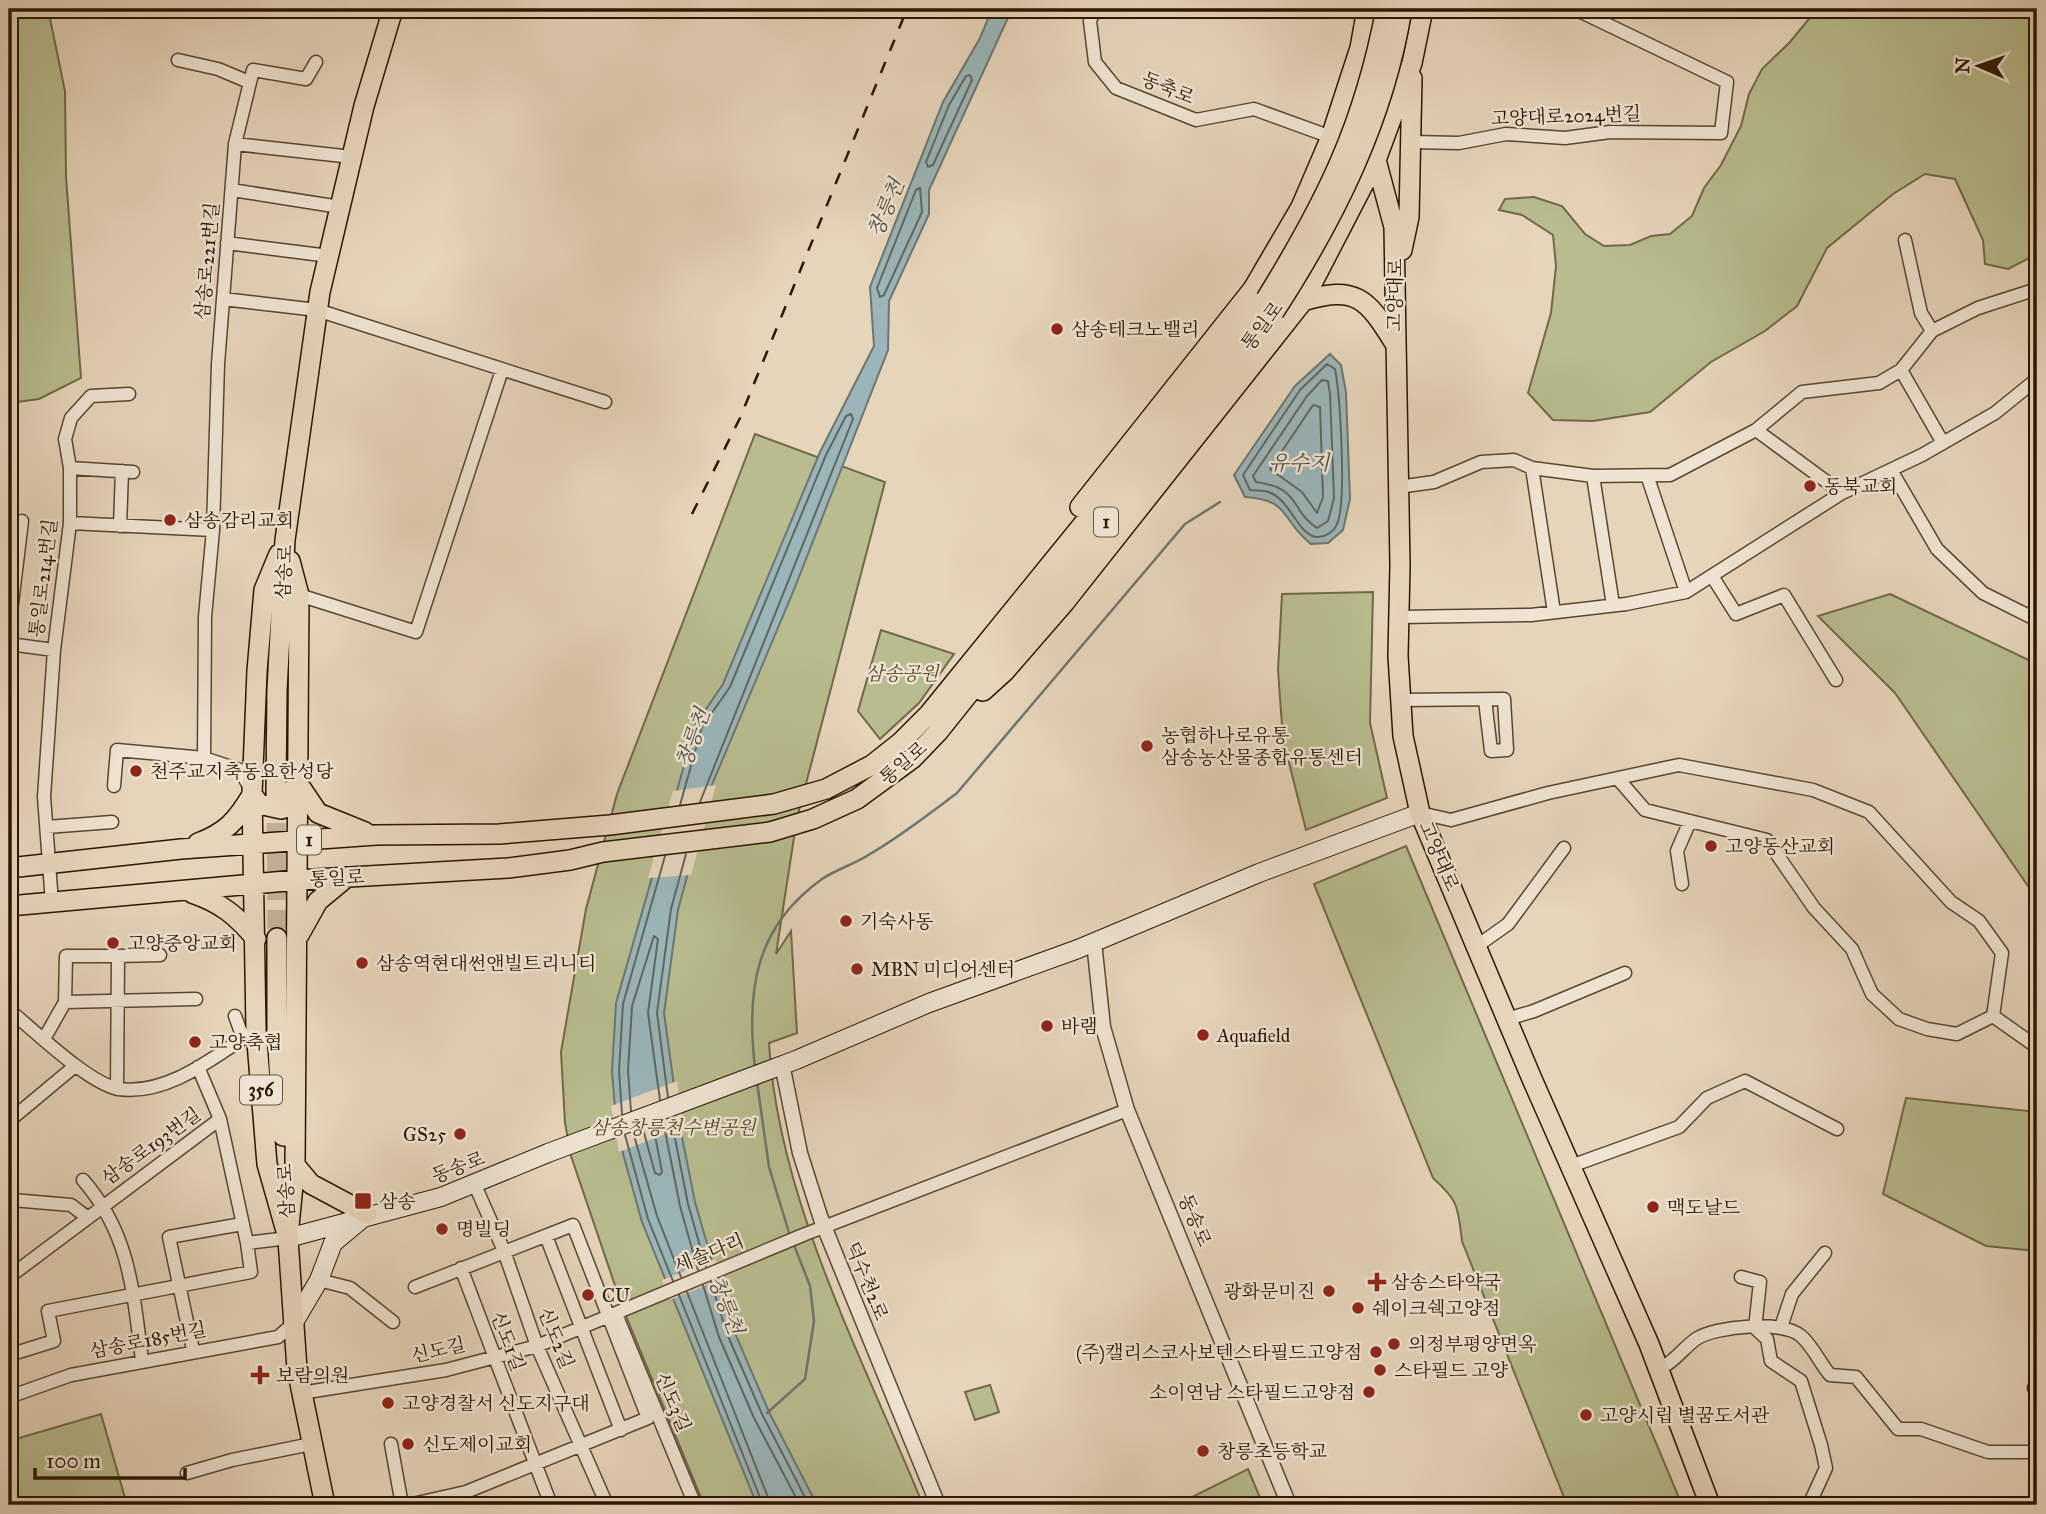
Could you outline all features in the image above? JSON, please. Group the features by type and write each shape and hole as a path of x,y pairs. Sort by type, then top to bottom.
{"main road":[{"name":"삼송로","path":"276,794 277,690 285,540 317,310 352,158 393,9"},
{"name":"통일로","path":"9,906 297,880 509,868 570,860 603,852 770,832 814,819 858,799 903,766 938,732 1270,306 1343,161 1366,95 1386,9"},
{"name":"통일로","path":"9,868 181,849 376,835 499,834 610,825 774,804 826,789 872,765 901,742 929,714 1306,263 1338,203 1368,136 1393,57 1402,9"},
{"path":"929,714 1028,573 1253,289 1301,207 1331,137 1360,48 1366,15"},
{"path":"1366,15 1375,34 1397,40 1405,39 1422,17"},
{"path":"938,732 1005,671 1064,603 1303,301 1376,160 1412,63 1422,17"},
{"path":"1397,275 1409,217 1412,63"},
{"path":"1331,137 1376,160"},
{"name":"고양대로","path":"1376,160 1394,227 1397,275 1394,342 1400,700 1403,736 1420,813 1659,1369 1710,1505"},
{"path":"1303,301 1338,292 1347,294 1378,316 1394,342"},
{"path":"285,540 299,595 296,781 290,806 281,810 259,804 252,794 247,764 264,590 285,540"},
{"path":"296,781 307,801 318,813 338,823 376,835"},
{"name":"356","path":"288,1238 295,1165 298,939 296,781"},
{"path":"181,849 218,836 234,823 252,794"},
{"name":"356","path":"252,794 256,939 249,1034 267,1164 288,1238"},
{"path":"782,1064 1004,974 1094,942 1259,873 1420,813"},
{"path":"184,890 221,904 236,915 256,939 269,927 278,925 298,939 310,912 347,877"},
{"name":"삼송로","path":"277,938 277,1030 293,1324 301,1393 325,1505"},
{"name":"동송로","path":"288,1238 367,1214 402,1208 474,1183 782,1064"},
{"path":"293,1324 319,1280 333,1243 367,1214 311,1184 295,1165"}],"street":[{"name":"동축로","path":"1095,9 1090,21 1095,62 1116,88 1196,120 1254,109 1331,137"},
{"name":"고양대로2024번길","path":"1412,142 1459,142 1506,134 1564,138 1610,132 1721,133 1727,82 1575,9"},
{"path":"178,60 218,69 249,82 253,70 306,79 316,62"},
{"name":"삼송로221번길","path":"204,758 205,617 213,530 218,364 235,144 249,82"},
{"path":"235,144 352,158"},
{"path":"232,190 340,207"},
{"path":"1905,240 1921,313 1932,331"},
{"path":"227,243 329,256"},
{"path":"1398,487 1426,484 1481,462 1514,460 1532,468 1593,476 1648,478 1670,475 1756,430 1802,392 1879,383 1901,370 1932,331 1978,308 2037,289"},
{"path":"223,299 317,310 605,402"},
{"path":"299,595 416,632 502,370"},
{"path":"1901,370 1943,443"},
{"path":"1399,617 1554,612 1686,592 1842,493 1943,443 1995,413 2037,379"},
{"name":"통일로214번길","path":"52,903 44,797 54,650 70,523 70,468 65,439 71,418 91,396 129,394"},
{"path":"1756,430 1842,493"},
{"path":"70,468 128,471 120,526"},
{"path":"1532,468 1554,612"},
{"path":"1891,470 1937,549 1983,593 2037,620"},
{"path":"1593,476 1613,605"},
{"path":"1648,478 1686,592"},
{"path":"9,628 22,521"},
{"path":"70,523 213,530"},
{"path":"1712,576 1736,614 1784,595 1836,680"},
{"path":"9,644 54,650"},
{"path":"1400,700 1485,700"},
{"path":"114,786 117,750 247,764"},
{"path":"1420,813 1451,820 1548,793 1619,780 1679,765 1813,790 1869,812 1951,902 1979,921 2002,953 1993,1016"},
{"path":"1619,780 1645,810 1767,839 1814,908 1852,949 1872,994 1899,1019 1927,1029 1957,1034 1993,1016"},
{"path":"1682,884 1678,872 1677,851 1690,821"},
{"path":"47,827 112,822"},
{"path":"1477,947 1507,924 1564,848"},
{"name":"동송로","path":"1094,942 1103,1027 1127,1110 1289,1505"},
{"path":"44,1039 65,1002 66,957 160,955"},
{"path":"117,1089 118,956"},
{"path":"1507,1018 1534,1012 1625,973"},
{"path":"65,1002 196,999"},
{"path":"9,1010 75,1066 117,1089 156,1087 198,1067 249,1034 235,1016"},
{"path":"1993,1016 2037,1047"},
{"name":"덕수천2로","path":"782,1064 800,1153 824,1228 938,1505"},
{"path":"9,1121 75,1066"},
{"name":"삼송로193번길","path":"198,1067 220,1119 247,1243"},
{"path":"1571,1166 1679,1126 1707,1098 1745,1082 1837,1129"},
{"name":"세솔다리","path":"629,1306 803,1235 1127,1110"},
{"name":"삼송로193번길","path":"9,1277 220,1119"},
{"name":"삼송로193번길","path":"83,1180 104,1204 118,1231 134,1294 142,1360"},
{"name":"신도2길","path":"474,1183 504,1251 537,1346 607,1505"},
{"path":"9,1196 12,1200 71,1205 88,1219"},
{"path":"193,1350 168,1233 242,1224"},
{"name":"신도3길","path":"546,1236 573,1225 695,1505"},
{"path":"408,1505 466,1492 581,1443 621,1430 546,1236 415,1287"},
{"path":"9,1354 54,1341 48,1311 251,1272 247,1243 288,1238"},
{"path":"1781,1327 1792,1294 1825,1252"},
{"name":"신도1길","path":"461,1268 551,1505"},
{"path":"1741,1277 1760,1282 1755,1328"},
{"path":"319,1280 350,1288 393,1322"},
{"name":"신도길","path":"301,1393 446,1370 537,1346 629,1306"},
{"name":"신도3길","path":"611,1316 648,1418 621,1430"},
{"name":"삼송로185번길","path":"9,1397 71,1375 193,1350 278,1337 293,1324"},
{"path":"1659,1369 1672,1363 1698,1338 1726,1329 1781,1327 1800,1335 1830,1375 1856,1377 1898,1429 1921,1429 1988,1452 2037,1452"},
{"path":"1755,1328 1768,1339 1771,1361 1801,1381 1821,1445 1826,1468 1810,1505"},
{"path":"2037,1381 2034,1388 2037,1394"},
{"path":"187,1473 232,1460 311,1444"},
{"path":"391,1444 402,1505"}],"green space":[{"path":"9,9 48,9 65,91 66,177 81,378 39,399 9,403"},
{"path":"1817,9 2037,9 2037,254 2008,269 1985,264 1983,240 1955,179 1925,174 1893,194 1827,248 1797,306 1765,331 1711,362 1650,412 1593,421 1553,420 1528,393 1551,313 1556,266 1553,235 1522,215 1499,210 1505,199 1534,197 1562,206 1585,234 1604,246 1630,245 1651,236 1670,234 1692,216 1704,188 1721,165 1741,126 1749,94 1762,69 1790,42"},
{"name":"삼송창릉천수변공원","path":"755,434 885,482 797,818 776,954 791,931 797,1033 769,1043 776,1102 806,1220 827,1279 923,1505 704,1505 623,1309 571,1156 565,1123 561,1052 586,909 617,794"},
{"path":"1373,592 1370,723 1387,798 1306,830 1283,739 1278,670 1282,594"},
{"path":"1890,594 2037,664 2037,899 1895,693 1818,616"},
{"name":"삼송공원","path":"881,630 954,654 919,703 880,739 858,711"},
{"path":"1406,846 1682,1505 1567,1505 1462,1241 1456,1206 1453,1199 1433,1178 1314,884"},
{"path":"1906,1098 2028,1111 2037,1105 2037,1251 1986,1246 1883,1194"},
{"path":"990,1385 999,1412 975,1420 965,1392"},
{"path":"101,1414 127,1505 9,1505 9,1441"},
{"path":"1248,1469 1263,1505 1197,1505 1194,1496"}],"water":[{"name":"창릉천","path":"992,9 1012,9 929,190 929,214 889,301 888,350 793,592 711,787 678,910 664,1013 679,1122 695,1202 734,1331 769,1412 817,1505 757,1505 642,1222 617,1132 612,1071 616,1003 696,724 723,684 820,452 874,346 870,287 943,102 980,38"},
{"name":"유수지","path":"1330,354 1341,365 1346,392 1350,499 1343,530 1328,543 1311,544 1271,502 1245,497 1234,475 1295,386"}],"pier":[{"path":"716,785 691,875 648,878 673,791"},
{"path":"677,1081 684,1127 619,1152 611,1106"},
{"path":"715,1259 721,1279 670,1300 662,1280"}],"waterway":[{"path":"755,1068 752,1012 755,987 760,962 769,939 782,918 822,879 864,858 915,825 957,793 1185,524 1220,502"},
{"path":"757,1082 769,1167 790,1236"},
{"path":"767,1413 805,1379 814,1321 810,1286 794,1245"}],"tunnel":[{"path":"276,794 277,938"}],"railway":[{"path":"692,514 740,418 907,9"}],"place":[{"name":"삼송테크노밸리","path":"1057,329"},
{"name":"동북교회","path":"1810,486"},
{"name":"삼송감리교회","path":"170,520"},
{"name":"농협하나로유통 삼송농산물종합유통센터","path":"1147,746"},
{"name":"천주교지축동요한성당","path":"136,771"},
{"name":"고양동산교회","path":"1711,846"},
{"name":"기숙사동","path":"846,921"},
{"name":"고양중앙교회","path":"113,943"},
{"name":"삼송역현대썬앤빌트리니티","path":"362,963"},
{"name":"MBN 미디어센터","path":"857,969"},
{"name":"바램","path":"1047,1026"},
{"name":"Aquafield","path":"1203,1035"},
{"name":"고양축협","path":"195,1042"},
{"name":"GS25","path":"460,1134"},
{"name":"삼송","path":"363,1201"},
{"name":"맥도날드","path":"1653,1207"},
{"name":"명빌딩","path":"442,1229"},
{"name":"삼송스타약국","path":"1377,1282"},
{"name":"광화문미진","path":"1329,1291"},
{"name":"CU","path":"588,1295"},
{"name":"쉐이크쉑고양점","path":"1358,1308"},
{"name":"의정부평양면옥","path":"1394,1344"},
{"name":"(주)캘리스코사보텐스타필드고양점","path":"1376,1352"},
{"name":"스타필드 고양","path":"1380,1370"},
{"name":"보람의원","path":"260,1375"},
{"name":"소이연남 스타필드고양점","path":"1369,1392"},
{"name":"고양경찰서 신도지구대","path":"388,1403"},
{"name":"고양시립 별꿈도서관","path":"1586,1415"},
{"name":"신도제이교회","path":"408,1444"},
{"name":"창릉초등학교","path":"1203,1451"}]}
